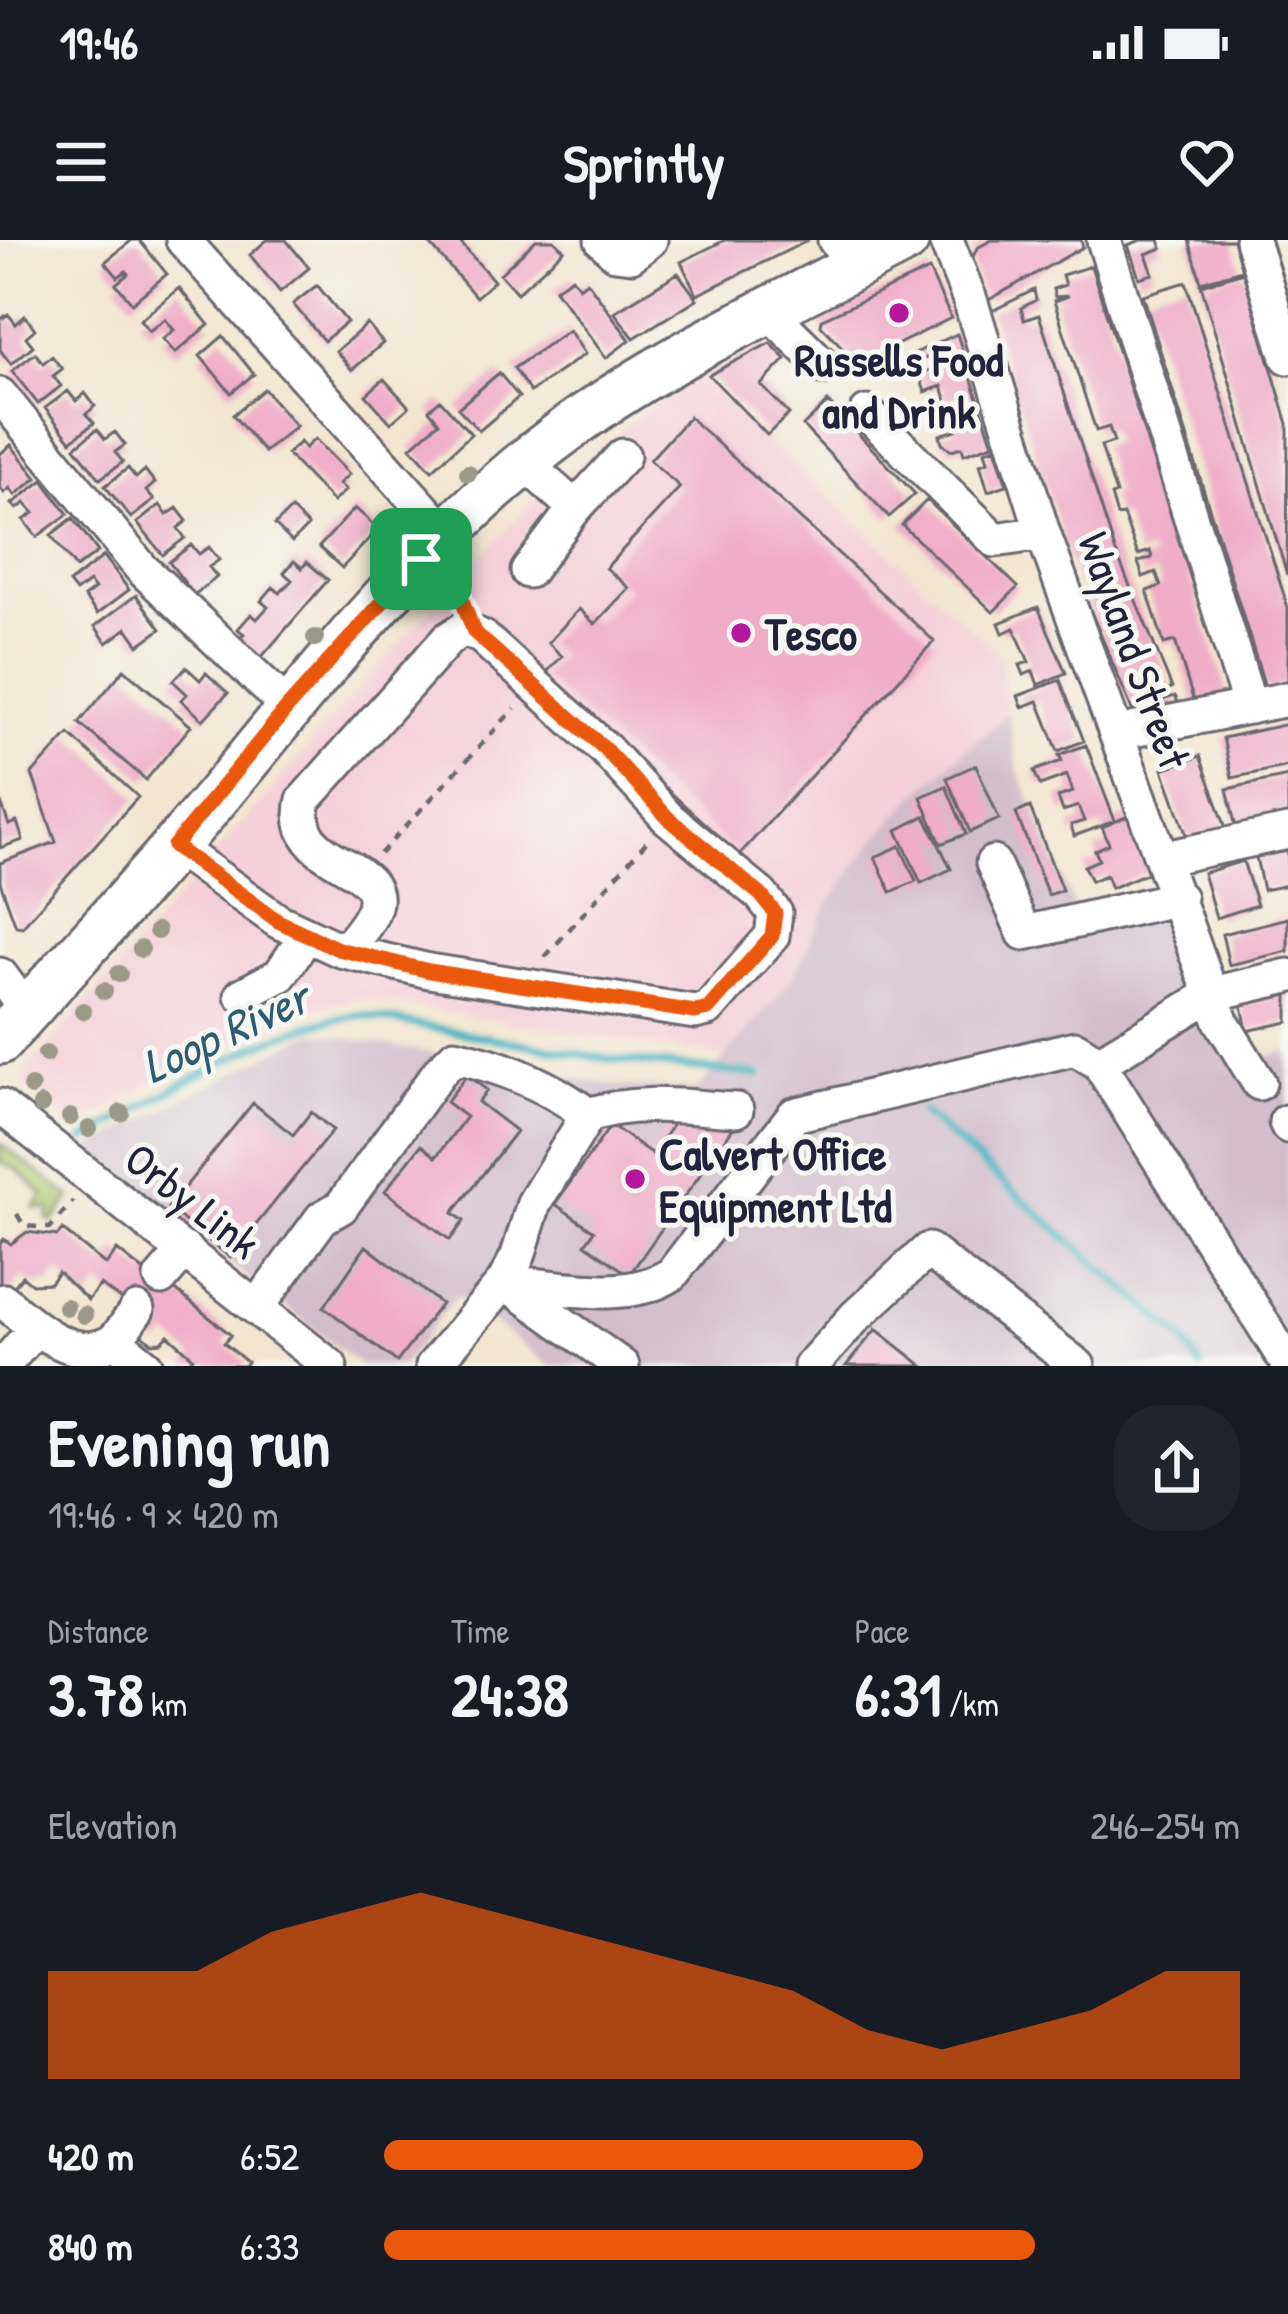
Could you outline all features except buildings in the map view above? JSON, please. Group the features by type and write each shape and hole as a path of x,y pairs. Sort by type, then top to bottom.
{"main road":[{"path":"13,1026 433,546 525,463 633,384 767,310 845,253 906,240"}],"street":[{"path":"183,240 433,546"},
{"path":"602,240 615,253 631,255 650,240"},
{"name":"Wayland Street","path":"946,240 970,300 1043,532 1222,1021 1259,1083"},
{"path":"1104,240 1250,707"},
{"path":"1252,240 1288,357"},
{"path":"767,310 825,367"},
{"path":"0,395 142,569 288,707"},
{"path":"867,412 995,540 1043,532"},
{"path":"528,571 574,508 623,456"},
{"path":"525,463 574,508"},
{"path":"174,846 278,921 344,951 407,967 695,1012 708,1009 772,936 775,913 761,895 668,818 605,749 474,632 464,629 448,639 304,800 299,818 308,842 362,874 371,890 374,907 344,951"},
{"path":"1117,733 1288,699"},
{"path":"1165,858 1288,832"},
{"path":"993,863 1024,933 1179,898"},
{"path":"242,995 280,975 306,935"},
{"path":"0,975 13,1026"},
{"path":"1099,1063 1212,994 1288,976"},
{"path":"504,1282 615,1290 655,1286 672,1274 794,1115 1075,1048 1099,1063 1283,1344"},
{"path":"258,1306 322,1218 340,1207 455,1056 556,1090 588,1114"},
{"path":"433,1366 504,1282 518,1256 534,1203 588,1114 614,1106 647,1105 736,1110"},
{"name":"Orby Link","path":"0,1106 330,1366"},
{"path":"161,1278 185,1250"},
{"path":"811,1366 856,1316 928,1250 1078,1366"},
{"path":"504,1282 622,1366"},
{"path":"4,1300 35,1328 75,1352 99,1349 114,1340 137,1310"},
{"path":"9,1359 35,1328"},
{"path":"114,1340 146,1366"}],"path":[{"path":"433,546 474,632"},
{"path":"362,874 535,686"},
{"path":"520,986 668,818"},
{"path":"17,1214 24,1226 50,1228 79,1194"}],"shaded area":[{"path":"694,373 1001,656 1008,713 915,795 825,910 791,981 726,1057 356,998 293,1012 187,1062 76,1127 26,1087 27,1070 406,635 536,498"},
{"path":"1008,713 1017,766 1074,908 1154,888 1233,1064 1288,1051 1288,1366 550,1366 457,1295 401,1366 361,1366 85,1150 313,1032 619,1086 698,1089 791,981 825,910 865,852 915,795"}],"green space":[{"path":"0,1143 71,1197 53,1222 48,1219 49,1209 34,1208 43,1195 17,1170 0,1162"}],"waterway":[{"name":"Loop River","path":"84,1140 256,1046 328,1021 362,1015 609,1059 759,1075"},
{"name":"Loop River","path":"922,1112 1182,1338 1200,1366"}],"place":[{"name":"Russells Food and Drink","path":"899,313"},
{"name":"Tesco","path":"741,633"},
{"name":"Calvert Office Equipment Ltd","path":"635,1179"}],"route":[{"path":"421,559 461,597 474,632 605,749 645,796 761,895 775,913 772,936 708,1009 695,1012 488,981 338,949 278,921 174,846 288,707 421,559"}]}
